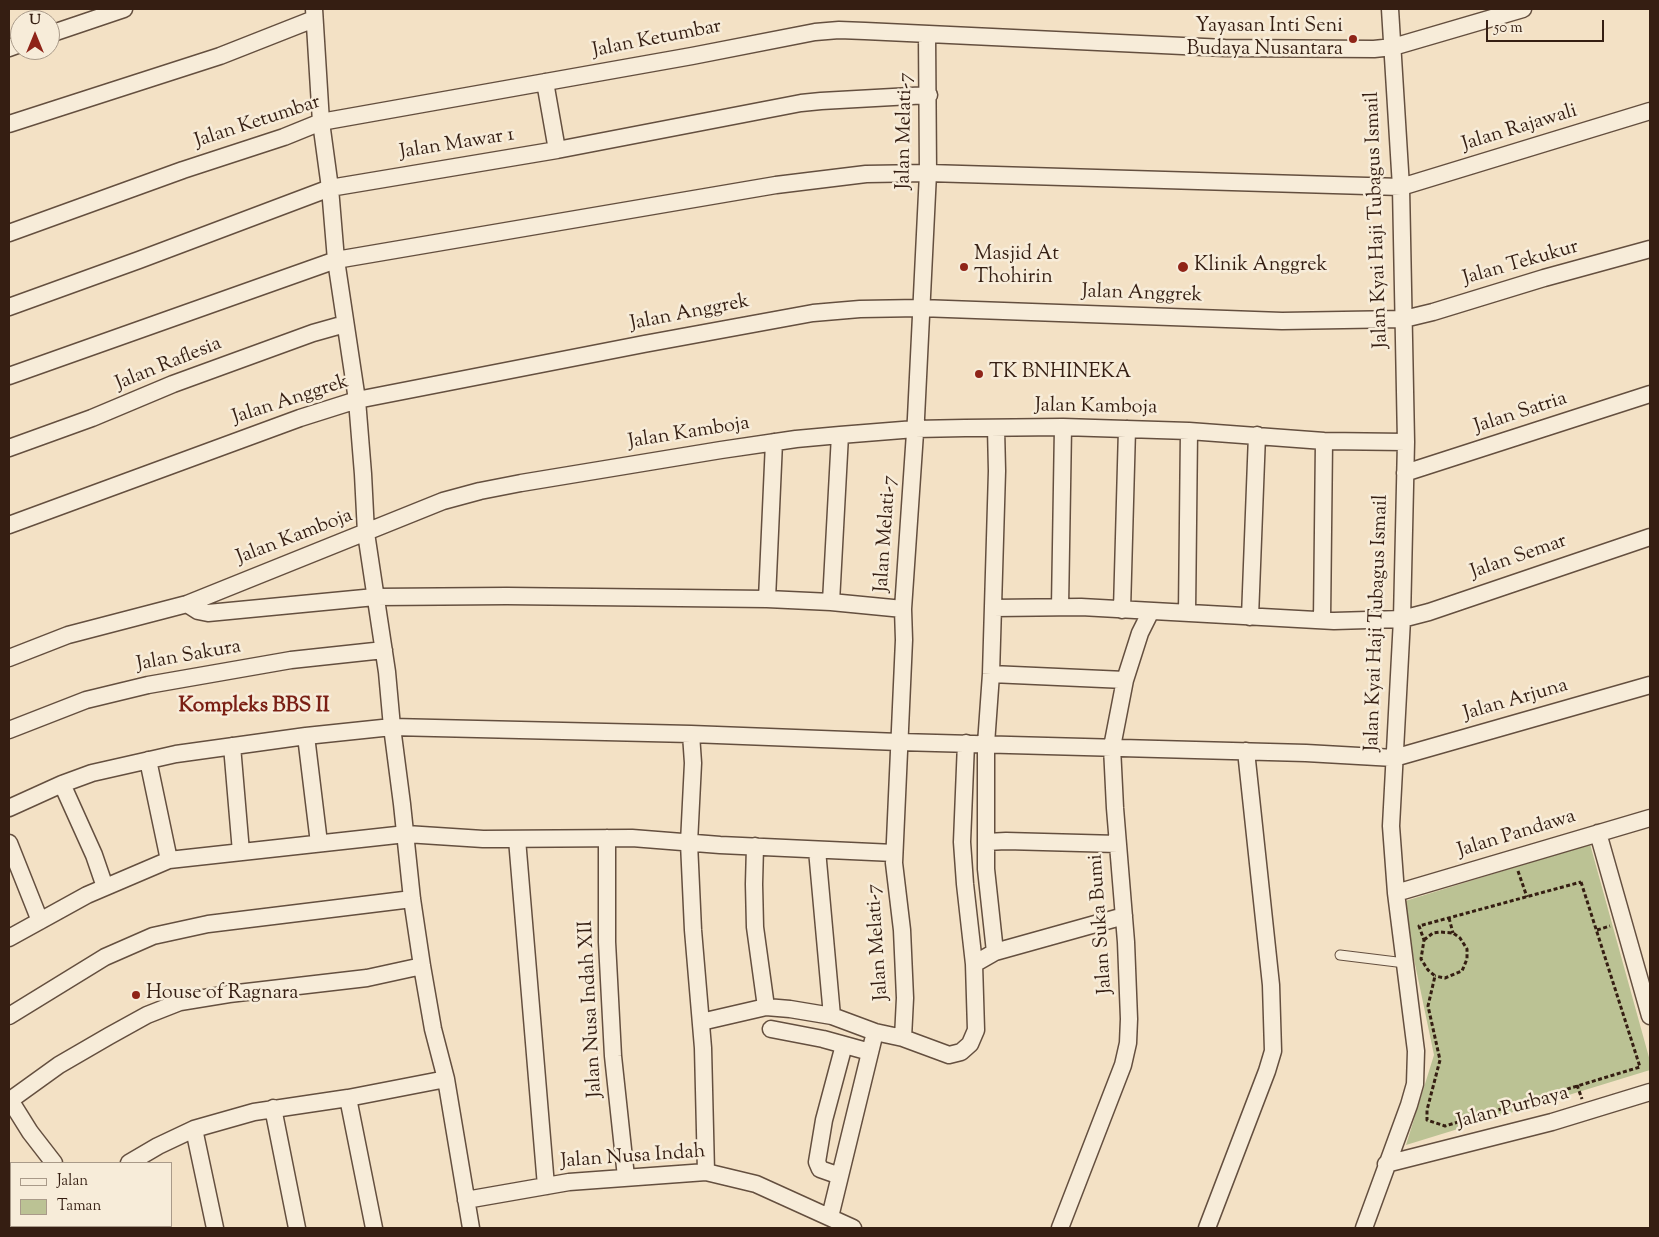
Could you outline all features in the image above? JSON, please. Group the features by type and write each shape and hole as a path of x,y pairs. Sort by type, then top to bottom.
{"street":[{"path":"60,31 124,9"},
{"name":"Jalan Kyai Haji Tubagus Ismail","path":"1364,1228 1409,1105 1415,1084 1416,1051 1396,893 1391,826 1402,620 1406,442 1401,186 1390,9"},
{"name":"Jalan Ketumbar","path":"9,233 183,170 284,137 321,122 815,32 839,30 1225,48 1308,47 1345,49 1393,47 1523,9"},
{"path":"9,124 220,56 314,14 321,122 330,188 336,260 356,400 366,533 384,650 412,899 433,1029 446,1079 471,1228"},
{"name":"Jalan Melati-7","path":"904,1038 905,998 902,930 894,853 904,609 928,173 929,95 927,34"},
{"path":"545,82 557,150"},
{"name":"Jalan Mawar 1","path":"9,307 330,188 557,150 811,102 929,95"},
{"name":"Jalan Rajawali","path":"9,376 336,260 785,184 866,174 928,173 1401,186 1650,111"},
{"name":"Jalan Tekukur","path":"1404,319 1650,249"},
{"name":"Jalan Anggrek","path":"9,525 300,418 356,400 644,344 813,314 860,309 920,308 1282,321 1404,319"},
{"name":"Jalan Raflesia","path":"9,448 92,418 173,384 313,333 345,324"},
{"name":"Jalan Satria","path":"1405,473 1650,394"},
{"path":"1060,607 1063,427"},
{"name":"Jalan Kamboja","path":"9,658 68,635 187,604 443,501 480,491 538,480 774,442 915,429 1063,427 1189,431 1324,441 1406,442"},
{"path":"995,952 984,852 986,842 986,744 991,674 997,471 996,428"},
{"path":"1122,610 1127,429"},
{"path":"1187,614 1189,431"},
{"path":"831,602 840,435"},
{"path":"1250,617 1257,436"},
{"path":"1322,620 1324,441"},
{"path":"767,599 774,442"},
{"name":"Jalan Semar","path":"993,608 1060,607 1322,620 1402,620 1650,537"},
{"path":"187,604 198,611 208,613 375,597 507,596 767,599 831,602 904,609"},
{"name":"Jalan Suka Bumi","path":"1060,1228 1123,1065 1128,1043 1129,1019 1124,916 1112,747 1125,680 1140,633 1151,611"},
{"name":"Jalan Sakura","path":"9,730 86,700 148,685 291,660 384,650"},
{"path":"991,674 1125,680"},
{"name":"Jalan Arjuna","path":"9,808 62,784 92,773 176,754 306,736 392,727 1246,751 1394,758 1650,685"},
{"path":"691,734 693,763 689,843 693,930 703,1048 706,1172"},
{"path":"306,736 319,844"},
{"path":"700,1022 766,1008 790,1009 832,1016 875,1032 904,1038 949,1055 961,1052 970,1044 976,1030 974,964 964,884 962,842 966,743"},
{"path":"232,746 241,852"},
{"path":"1207,1228 1274,1051 1271,985 1246,751"},
{"path":"148,760 169,860"},
{"path":"62,784 94,855 105,887"},
{"name":"Jalan Pandawa","path":"1396,893 1650,818"},
{"path":"1598,833 1650,1016"},
{"path":"9,938 105,887 169,860 406,834 483,839 632,838 689,843 894,853"},
{"path":"517,838 546,1186"},
{"name":"Jalan Nusa Indah XII","path":"607,838 607,942 613,1056 626,1178"},
{"path":"986,842 1118,844"},
{"path":"9,843 40,921"},
{"path":"755,846 755,927 766,1008"},
{"path":"818,850 832,1016"},
{"path":"9,1016 105,957 153,936 208,924 412,899"},
{"path":"974,964 995,952 1124,916"},
{"path":"53,1162 9,1100 59,1065 147,1015 180,1002 229,994 367,978 422,966"},
{"path":"771,1029 870,1052"},
{"path":"830,1217 875,1032"},
{"path":"840,1176 820,1169 818,1162 824,1120 844,1045"},
{"path":"132,1162 158,1146 194,1129 273,1108 348,1098 446,1079"},
{"name":"Jalan Purbaya","path":"1386,1164 1552,1122 1650,1092"},
{"path":"348,1098 374,1228"},
{"path":"273,1108 298,1228"},
{"path":"194,1129 216,1228"},
{"name":"Jalan Nusa Indah","path":"466,1200 569,1182 706,1172 756,1184 853,1228"}],"lane":[{"path":"1340,954 1406,963"}],"path":[{"path":"1514,858 1527,897"},
{"path":"1424,940 1433,933 1440,932 1453,933 1460,938 1466,949 1466,960 1462,971 1446,978 1435,976 1421,960 1424,940 1420,926 1581,882 1640,1068 1445,1126 1426,1120 1426,1110 1440,1060 1428,1006 1435,976"},
{"path":"1449,918 1453,933"}],"green space":[{"path":"1590,844 1650,1061 1650,1070 1406,1145 1434,1055 1402,902"}],"place":[{"name":"Yayasan Inti Seni Budaya Nusantara","path":"1353,39"},
{"name":"Masjid At Thohirin","path":"964,267"},
{"name":"Klinik Anggrek","path":"1183,267"},
{"name":"TK BNHINEKA","path":"979,374"},
{"name":"House of Ragnara","path":"136,995"}],"district":[{"name":"Kompleks BBS II","path":"254,707"}]}
